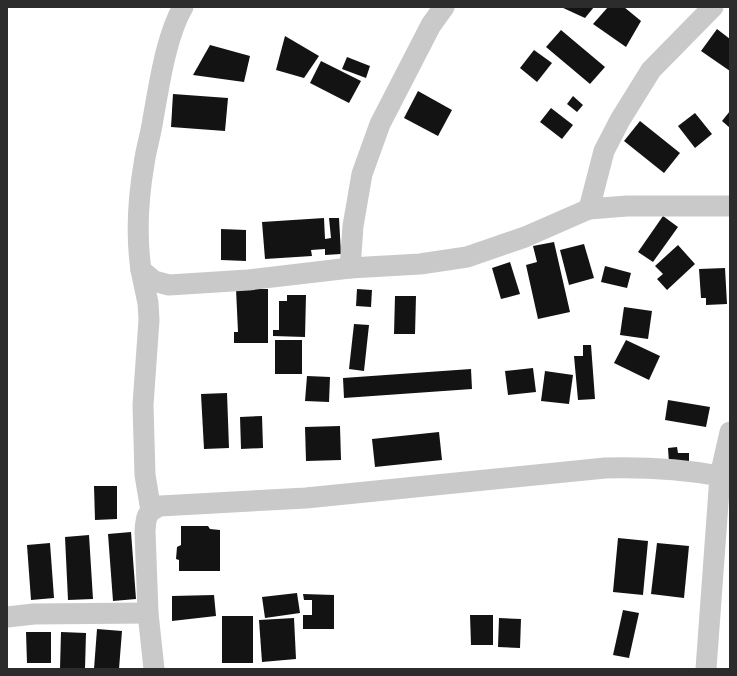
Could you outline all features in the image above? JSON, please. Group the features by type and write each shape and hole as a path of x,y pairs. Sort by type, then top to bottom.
{"street":[{"path":"151,510 145,475 143,405 149,320 148,304 138,246 138,211 144,164 166,58 183,7"},
{"path":"350,268 353,226 362,174 380,124 431,25 444,7"},
{"path":"589,209 604,151 620,120 651,70 713,7"},
{"path":"141,270 154,281 169,285 248,280 350,268 420,264 467,257 525,237 589,209 627,206 730,206"},
{"path":"706,669 720,476 730,432"},
{"path":"154,669 148,613 145,531 146,518 151,510 160,506 306,498 605,468 643,467 686,470 720,476"},
{"path":"7,617 34,614 148,613"}],"building":[{"path":"561,7 594,7 585,18"},
{"path":"608,7 624,7 641,21 626,47 593,24"},
{"path":"717,29 730,39 730,71 701,51"},
{"path":"561,30 605,67 590,84 546,47"},
{"path":"285,36 319,56 304,78 276,70"},
{"path":"210,45 250,56 244,82 193,75"},
{"path":"534,50 552,63 537,82 520,68"},
{"path":"347,57 370,66 366,78 342,69"},
{"path":"321,61 361,81 349,103 310,83"},
{"path":"418,91 452,110 438,136 404,118"},
{"path":"173,94 228,98 225,131 171,127"},
{"path":"573,96 583,105 577,112 567,104"},
{"path":"551,108 573,125 562,139 540,122"},
{"path":"730,111 730,128 722,121"},
{"path":"695,113 712,134 695,148 678,126"},
{"path":"640,121 680,153 664,173 624,141"},
{"path":"663,216 678,227 653,262 638,252"},
{"path":"324,218 325,239 331,238 329,218 339,218 341,254 325,255 325,249 311,250 312,256 265,259 262,222"},
{"path":"221,229 246,230 246,261 221,260"},
{"path":"554,242 570,312 538,319 526,265 537,262 533,246"},
{"path":"584,244 594,278 569,285 560,250"},
{"path":"678,245 695,264 667,290 657,279 663,274 655,266"},
{"path":"510,262 520,294 501,299 492,268"},
{"path":"605,266 631,273 627,288 601,282"},
{"path":"725,268 727,304 706,305 706,298 701,298 699,269"},
{"path":"236,289 268,289 268,343 234,343 234,332 238,332"},
{"path":"357,289 372,290 371,307 356,306"},
{"path":"287,295 306,295 305,337 273,336 273,330 279,330 279,301 287,301"},
{"path":"395,296 416,296 415,334 394,334"},
{"path":"624,307 652,311 648,339 620,335"},
{"path":"354,324 369,325 364,371 349,369"},
{"path":"275,340 302,340 302,374 275,374"},
{"path":"626,340 660,356 649,380 614,363"},
{"path":"583,345 591,345 595,399 578,400 574,356 583,356"},
{"path":"533,368 536,392 508,395 505,371"},
{"path":"471,369 472,389 344,398 343,378"},
{"path":"545,371 573,375 569,404 541,401"},
{"path":"307,376 330,377 329,402 305,401"},
{"path":"227,393 229,448 204,449 201,394"},
{"path":"668,400 710,407 706,427 665,420"},
{"path":"262,416 263,448 241,449 240,417"},
{"path":"340,426 341,460 306,461 305,427"},
{"path":"439,432 442,460 375,467 372,439"},
{"path":"677,447 678,453 689,453 689,461 669,463 668,448"},
{"path":"94,486 117,486 117,519 95,520"},
{"path":"181,526 208,526 210,529 220,530 220,571 179,571 179,560 176,559 177,547 181,545"},
{"path":"131,532 136,599 113,601 108,534"},
{"path":"89,535 93,599 68,600 65,537"},
{"path":"618,538 648,541 643,595 613,592"},
{"path":"50,543 54,598 31,600 27,545"},
{"path":"657,543 689,546 684,598 651,594"},
{"path":"297,593 300,613 265,618 262,597"},
{"path":"303,594 334,595 334,629 303,629 303,615 312,615 312,600 304,600"},
{"path":"214,595 216,616 172,621 172,596"},
{"path":"623,610 639,613 629,658 613,655"},
{"path":"470,615 493,615 493,645 471,645"},
{"path":"222,616 253,616 253,663 222,663"},
{"path":"294,618 296,659 262,662 259,620"},
{"path":"499,618 521,619 520,648 498,647"},
{"path":"97,629 122,631 119,669 94,669"},
{"path":"26,632 51,632 51,663 27,663"},
{"path":"61,632 86,633 85,669 60,669"}]}
